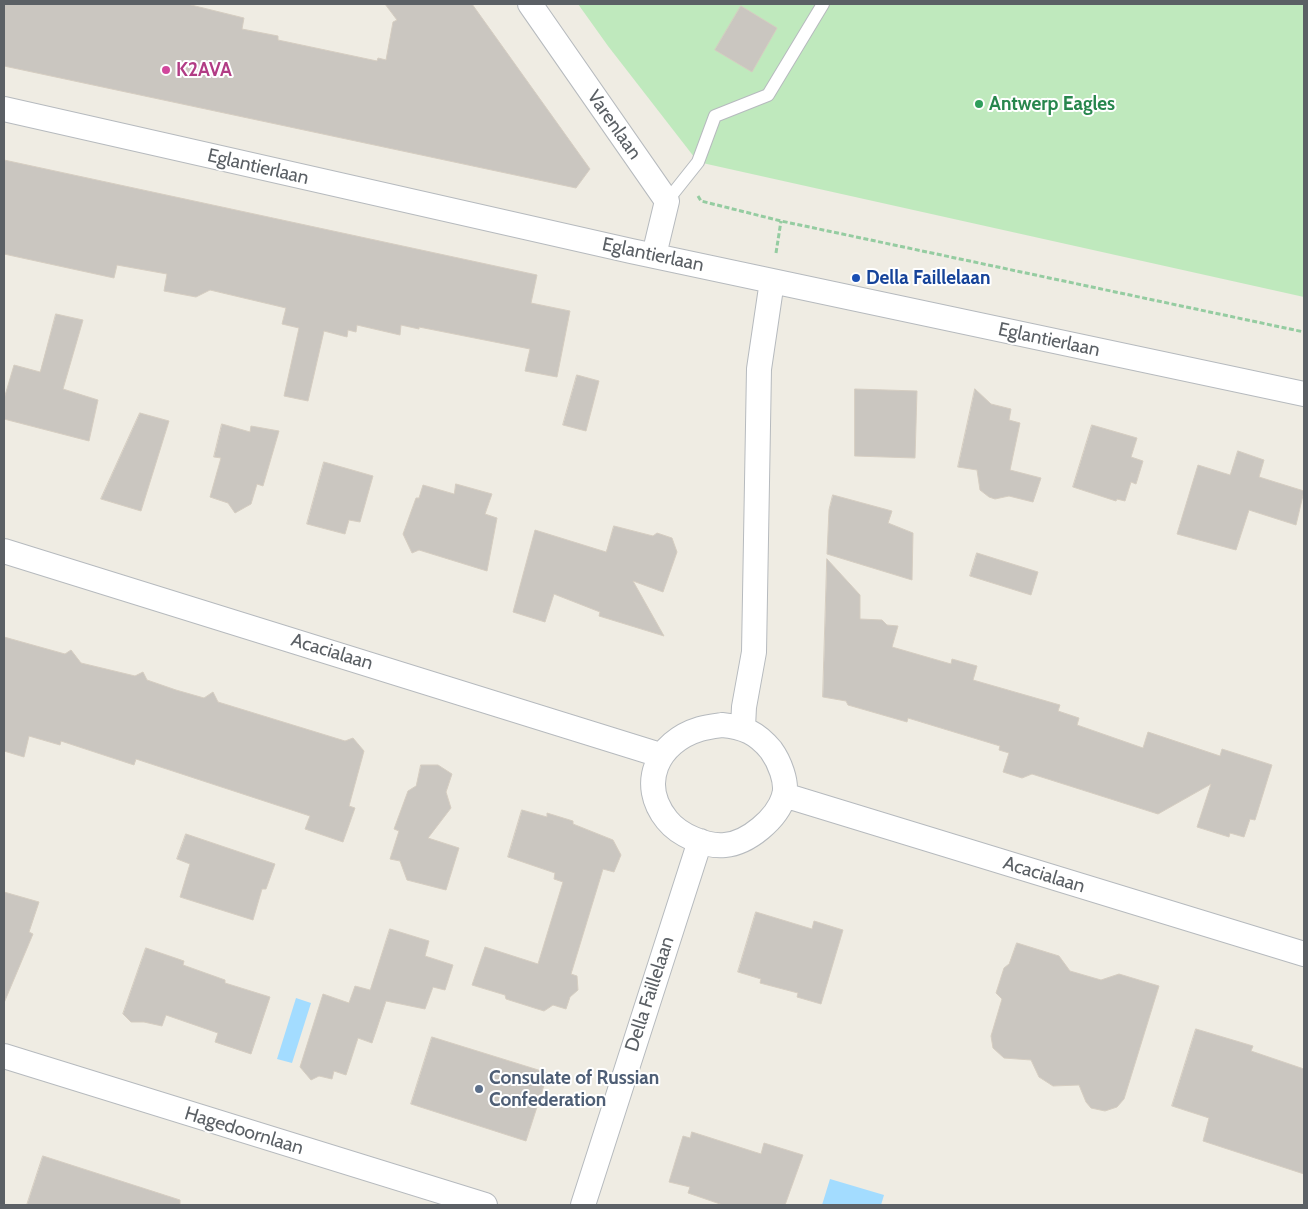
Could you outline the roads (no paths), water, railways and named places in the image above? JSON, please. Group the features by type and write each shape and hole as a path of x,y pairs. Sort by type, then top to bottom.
{"street":[{"name":"Varenlaan","path":"530,4 667,201"},
{"name":"Eglantierlaan","path":"4,109 654,256 1304,394"},
{"path":"654,256 667,201"},
{"path":"743,727 744,707 754,652 759,369 772,281"},
{"name":"Acacialaan","path":"4,551 660,755"},
{"path":"722,725 743,727 762,739 776,758 782,774 784,795 776,812 760,828 745,838 725,845 700,841 684,834 669,823 658,809 653,790 653,774 660,755 677,740 699,729 722,725"},
{"name":"Acacialaan","path":"784,795 1304,954"},
{"name":"Della Faillelaan","path":"583,1205 700,841"},
{"name":"Hagedoornlaan","path":"4,1056 485,1205"}],"lane":[{"path":"667,201 698,162 714,116 768,95 823,4"}],"water":[{"path":"296,998 311,1003 292,1063 277,1059"},
{"path":"830,1179 884,1195 881,1205 822,1205"}],"place":[{"name":"K2AVA","path":"166,70"},
{"name":"Antwerp Eagles","path":"979,104"},
{"name":"Della Faillelaan","path":"856,278"},
{"name":"Consulate of Russian Confederation","path":"479,1089"}]}
